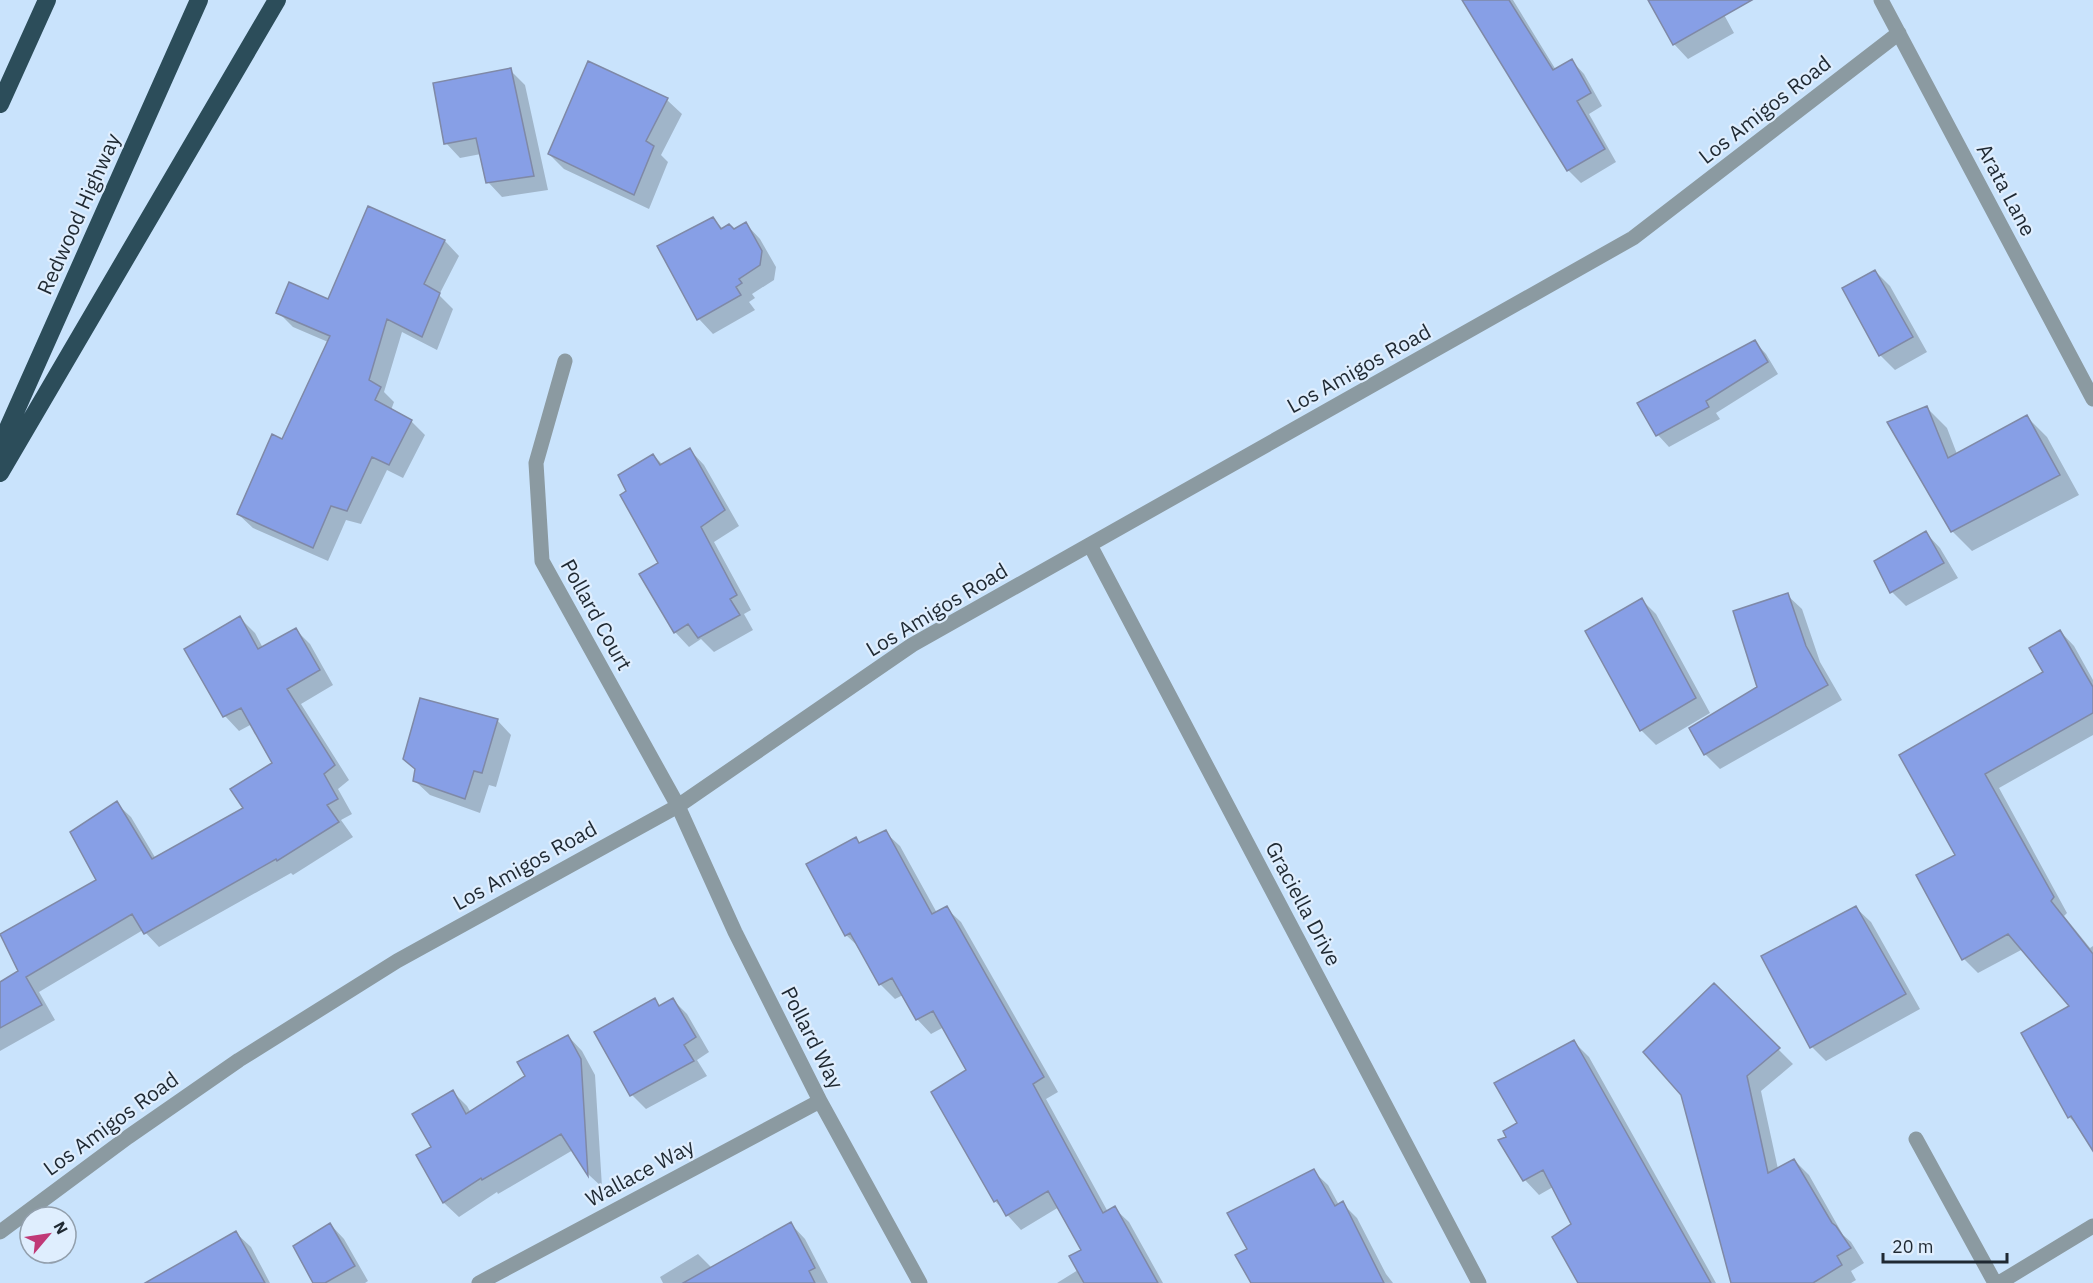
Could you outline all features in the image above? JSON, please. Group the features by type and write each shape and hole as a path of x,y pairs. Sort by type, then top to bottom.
{"highway":[{"path":"0,104 47,0"},
{"name":"Redwood Highway","path":"0,446 199,0"},
{"path":"0,473 278,0"}],"street":[{"name":"Arata Lane","path":"1881,0 2093,399"},
{"name":"Los Amigos Road","path":"0,1232 128,1137 239,1060 397,961 678,806 912,645 1633,238 1899,33"},
{"name":"Pollard Court","path":"565,361 536,463 542,561 678,806"},
{"name":"Graciella Drive","path":"1090,545 1479,1283"},
{"name":"Pollard Way","path":"678,806 735,932 820,1101 920,1283"},
{"name":"Wallace Way","path":"479,1283 820,1101"},
{"path":"1916,1139 1997,1283 2093,1226"}],"building":[{"path":"1462,0 1509,0 1553,70 1572,59 1591,93 1577,101 1605,149 1567,171"},
{"path":"1648,0 1752,0 1673,45"},
{"path":"588,61 668,98 646,141 654,146 634,195 548,154"},
{"path":"511,68 534,176 486,183 476,138 444,144 433,83"},
{"path":"368,206 445,240 424,284 440,293 422,337 387,319 369,380 381,387 375,400 412,420 389,465 372,457 347,511 331,506 313,548 237,514 272,434 282,439 330,336 276,313 289,282 328,299"},
{"path":"713,217 721,229 729,224 734,229 746,222 762,251 760,265 739,279 742,283 736,287 741,295 697,320 657,246"},
{"path":"1875,270 1913,337 1879,356 1842,288"},
{"path":"1755,340 1768,362 1706,401 1709,407 1656,436 1637,403"},
{"path":"1927,406 1948,458 2027,415 2060,475 1951,532 1887,422"},
{"path":"690,448 725,510 701,527 737,595 730,599 740,615 698,638 688,624 674,633 639,574 658,563 620,495 626,491 618,475 653,454 660,465"},
{"path":"1926,531 1944,563 1890,593 1874,561"},
{"path":"1788,593 1806,646 1828,685 1704,755 1689,728 1757,687 1733,611"},
{"path":"1642,598 1696,698 1640,731 1585,631"},
{"path":"240,616 258,649 296,628 320,670 287,689 335,765 324,774 338,799 327,805 339,822 277,861 276,859 144,934 132,914 26,977 42,1005 0,1028 0,982 18,971 0,934 96,880 70,832 117,801 152,859 243,808 230,789 272,763 241,708 223,717 184,649"},
{"path":"2060,630 2093,687 2093,713 1985,774 2054,897 2051,901 2093,954 2093,1151 2071,1116 2068,1118 2021,1033 2069,1006 2008,934 1962,960 1916,875 1955,855 1899,755 2043,672 2029,648"},
{"path":"420,698 498,719 482,773 474,771 465,799 413,781 415,769 403,759"},
{"path":"886,830 932,914 947,906 1044,1077 1033,1084 1103,1213 1115,1206 1158,1283 1084,1283 1069,1256 1081,1250 1048,1191 1006,1216 997,1200 994,1202 931,1092 966,1070 933,1011 916,1020 892,978 879,985 850,933 845,936 806,864 856,837 859,843"},
{"path":"1856,906 1906,994 1810,1048 1761,956"},
{"path":"1714,983 1780,1048 1747,1076 1768,1173 1794,1159 1832,1223 1851,1248 1837,1256 1842,1265 1813,1283 1731,1283 1681,1095 1643,1052"},
{"path":"655,998 659,1006 673,998 696,1037 684,1045 694,1061 630,1096 594,1032"},
{"path":"568,1035 581,1059 588,1176 561,1134 482,1180 481,1178 443,1203 416,1155 431,1147 412,1114 453,1090 466,1114 525,1076 517,1062"},
{"path":"1574,1040 1711,1283 1578,1283 1552,1237 1571,1224 1543,1170 1523,1181 1498,1140 1506,1137 1503,1131 1517,1123 1494,1083"},
{"path":"1314,1169 1335,1206 1343,1201 1384,1283 1251,1283 1235,1255 1247,1249 1227,1213"},
{"path":"791,1222 815,1268 809,1271 815,1283 683,1283"},
{"path":"330,1223 355,1266 325,1283 313,1283 293,1246"},
{"path":"236,1231 265,1283 145,1283"}]}
